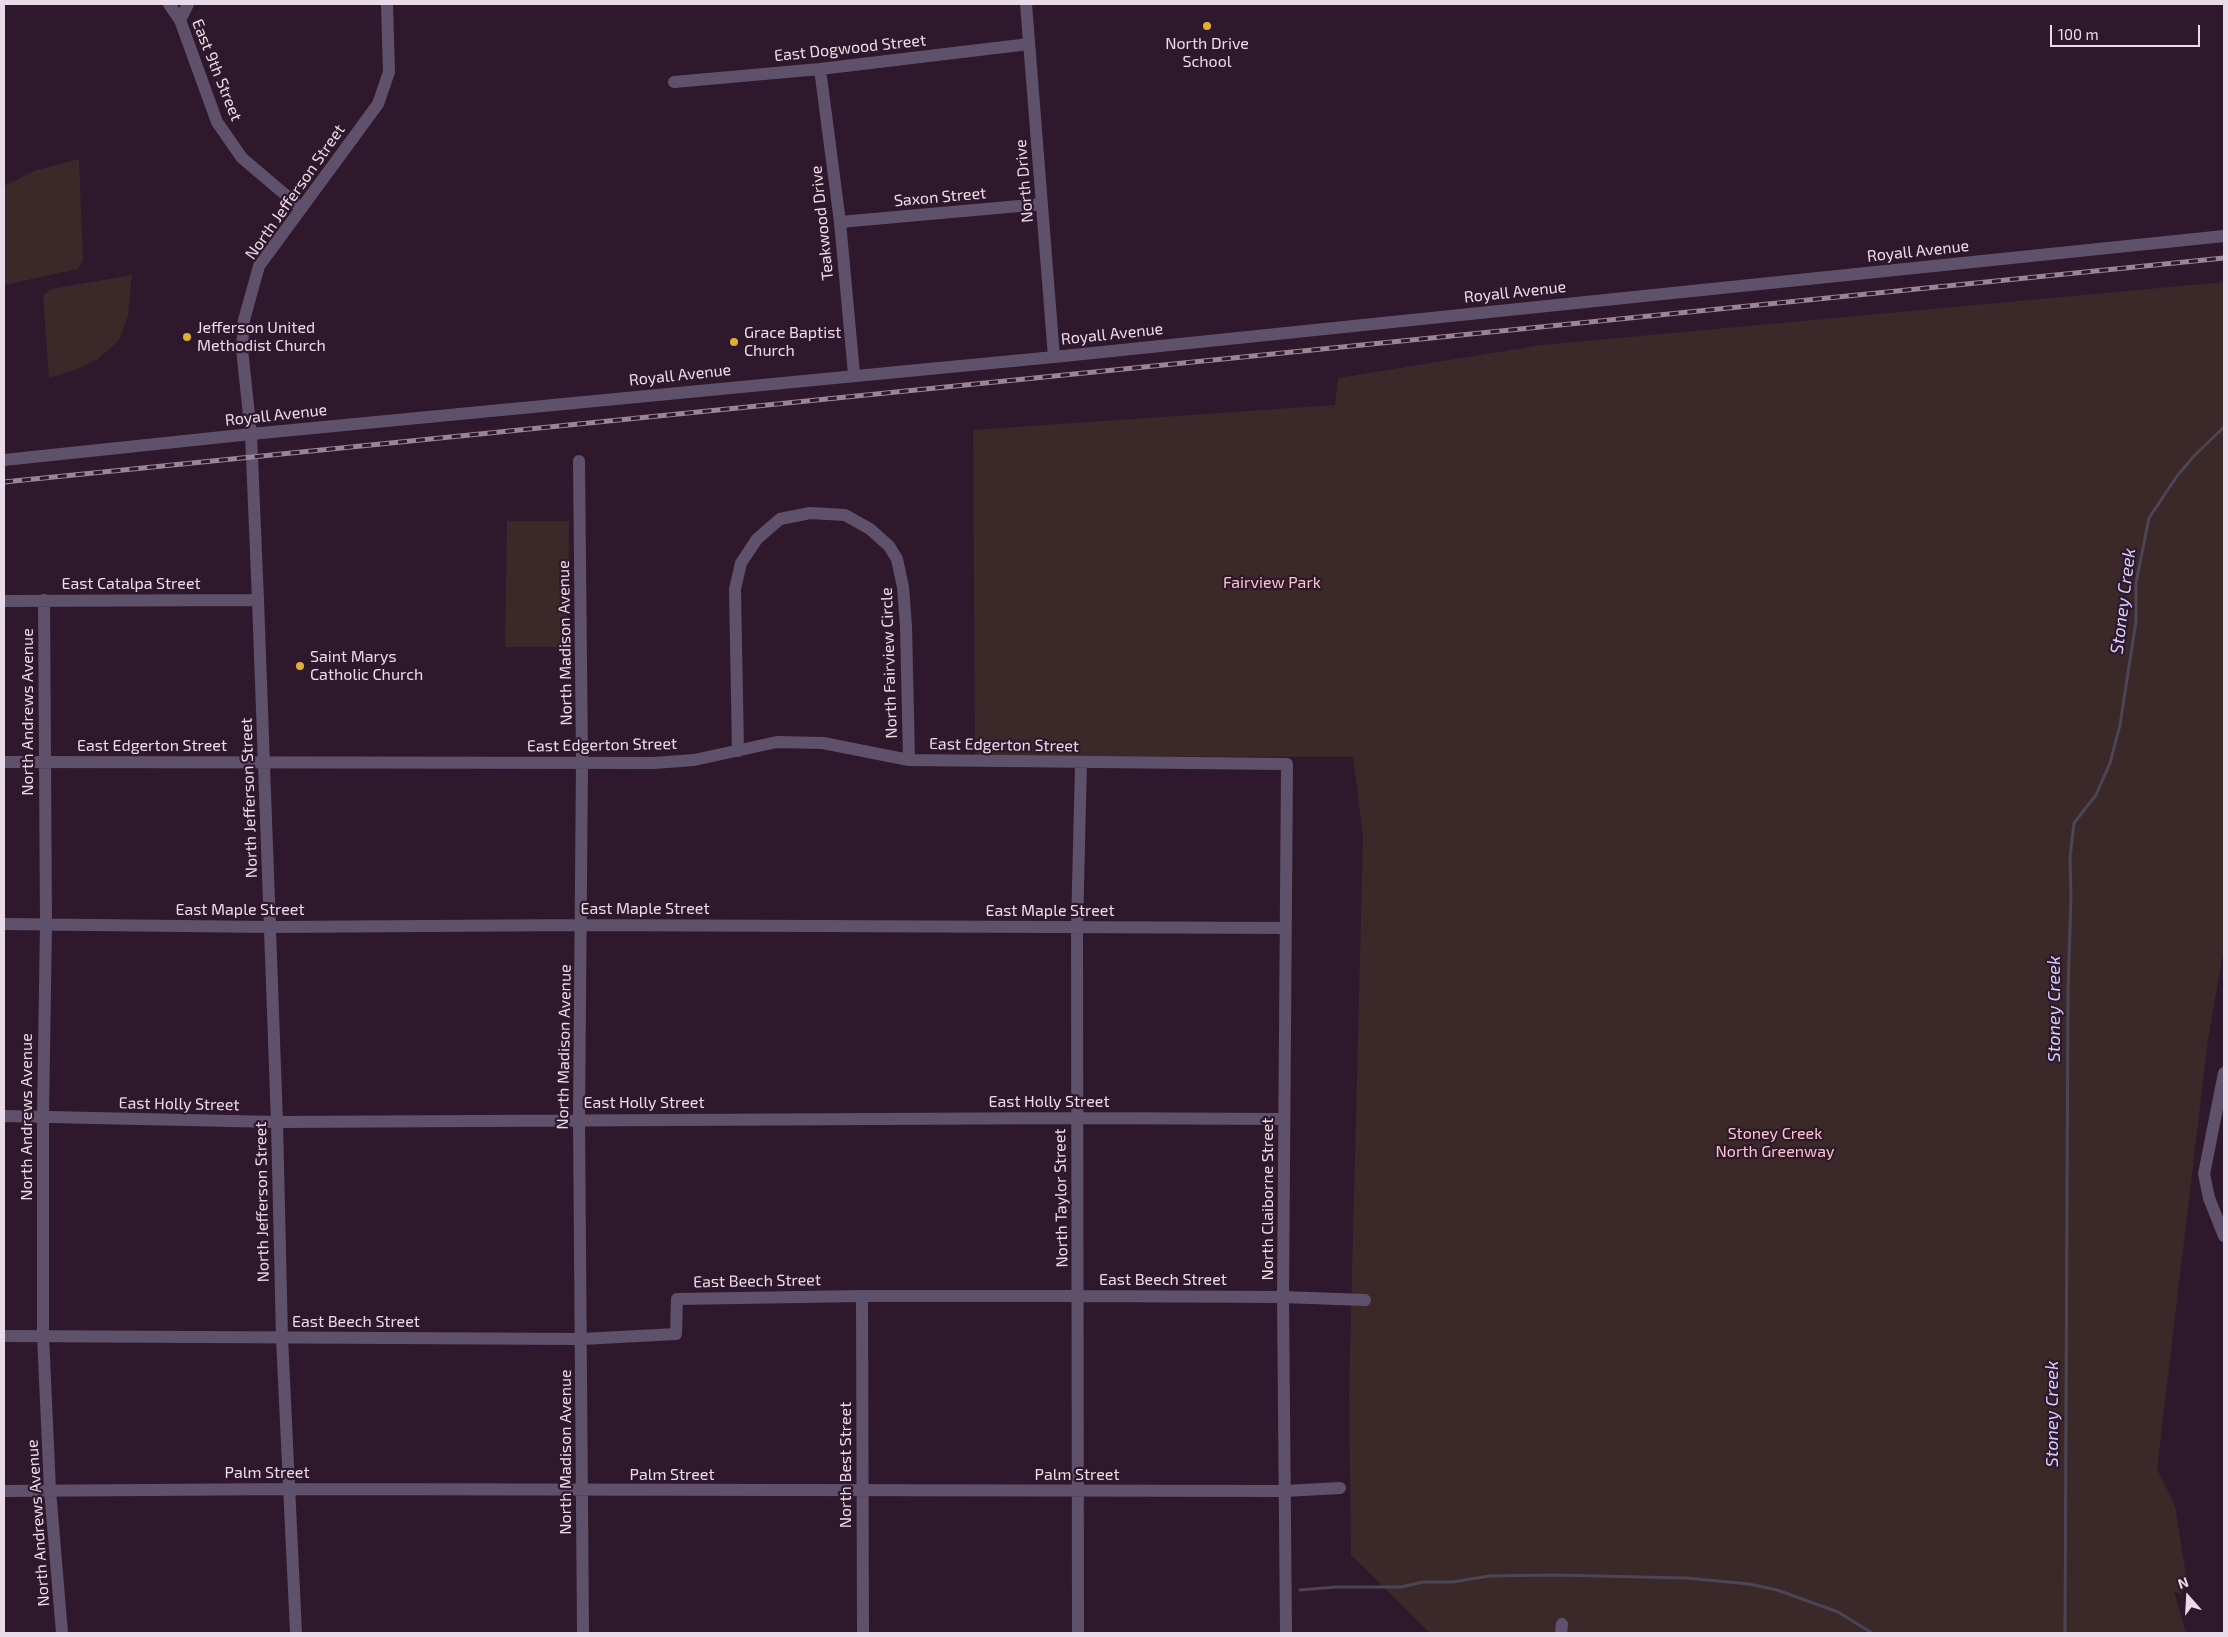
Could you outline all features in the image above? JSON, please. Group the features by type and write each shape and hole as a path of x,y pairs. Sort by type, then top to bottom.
{"street":[{"name":"East 9th Street","path":"170,4 180,20 217,122 242,158 302,208"},
{"path":"180,20 188,4"},
{"name":"North Jefferson Street","path":"296,1633 291,1489 282,1338 277,1122 258,600 251,434 242,349 244,320 259,266 378,104 389,72 387,4"},
{"name":"North Drive","path":"1026,4 1054,356"},
{"name":"East Dogwood Street","path":"674,82 820,69 1029,44"},
{"name":"Teakwood Drive","path":"820,69 840,222 854,374"},
{"name":"Saxon Street","path":"840,222 1042,204"},
{"name":"Royall Avenue","path":"4,460 854,374 1054,356 2224,236"},
{"name":"North Madison Avenue","path":"579,462 582,762 579,1120 583,1633"},
{"name":"North Fairview Circle","path":"738,751 735,589 741,563 757,539 780,520 810,513 844,516 870,529 889,546 897,559 903,587 905,616 908,760"},
{"name":"East Catalpa Street","path":"4,600 258,600"},
{"name":"North Andrews Avenue","path":"44,600 46,925 43,1116 43,1336 50,1490 62,1633"},
{"name":"East Edgerton Street","path":"4,762 654,763 694,760 777,742 823,743 908,760 1286,764"},
{"name":"North Taylor Street","path":"1078,1633 1077,927 1081,763"},
{"name":"North Claiborne Street","path":"1286,764 1283,1297 1286,1633"},
{"name":"East Maple Street","path":"4,924 270,927 582,925 1286,928"},
{"path":"2224,1073 2204,1174 2209,1198 2224,1236"},
{"name":"East Holly Street","path":"4,1116 277,1122 1077,1118 1284,1120"},
{"name":"East Beech Street","path":"4,1336 582,1339 676,1334 677,1299 862,1296 1079,1296 1283,1297 1365,1300"},
{"name":"North Best Street","path":"862,1296 863,1633"},
{"name":"Palm Street","path":"4,1491 291,1489 1285,1491 1340,1488"}],"green space":[{"path":"79,159 83,260 78,269 4,285 4,186 34,171"},
{"path":"132,275 128,316 119,340 98,359 75,370 49,378 43,296 51,289"},
{"name":"Stoney Creek North Greenway","path":"2224,282 2224,947 2208,1039 2157,1469 2175,1505 2186,1575 2181,1594 2174,1592 2186,1633 1430,1633 1351,1555 1349,1393 1363,837 1353,757 975,756 973,430 1335,405 1338,378 1542,345"},
{"path":"507,521 569,521 568,647 505,647"}],"waterway":[{"name":"Stoney Creek","path":"2065,1633 2068,989 2071,897 2070,858 2074,823 2096,795 2110,763 2120,725 2136,621 2136,583 2149,518 2177,476 2194,456 2224,427"},
{"path":"1300,1590 1336,1587 1401,1587 1423,1582 1453,1582 1489,1576 1554,1575 1686,1578 1749,1584 1777,1590 1838,1612 1872,1633"}],"railway":[{"path":"4,482 2224,258"}],"place":[{"name":"North Drive School","path":"1207,26"},
{"name":"Jefferson United Methodist Church","path":"187,337"},
{"name":"Grace Baptist Church","path":"734,342"},
{"name":"Saint Marys Catholic Church","path":"300,666"}],"park label":[{"name":"Fairview Park","path":"1272,583"}]}
